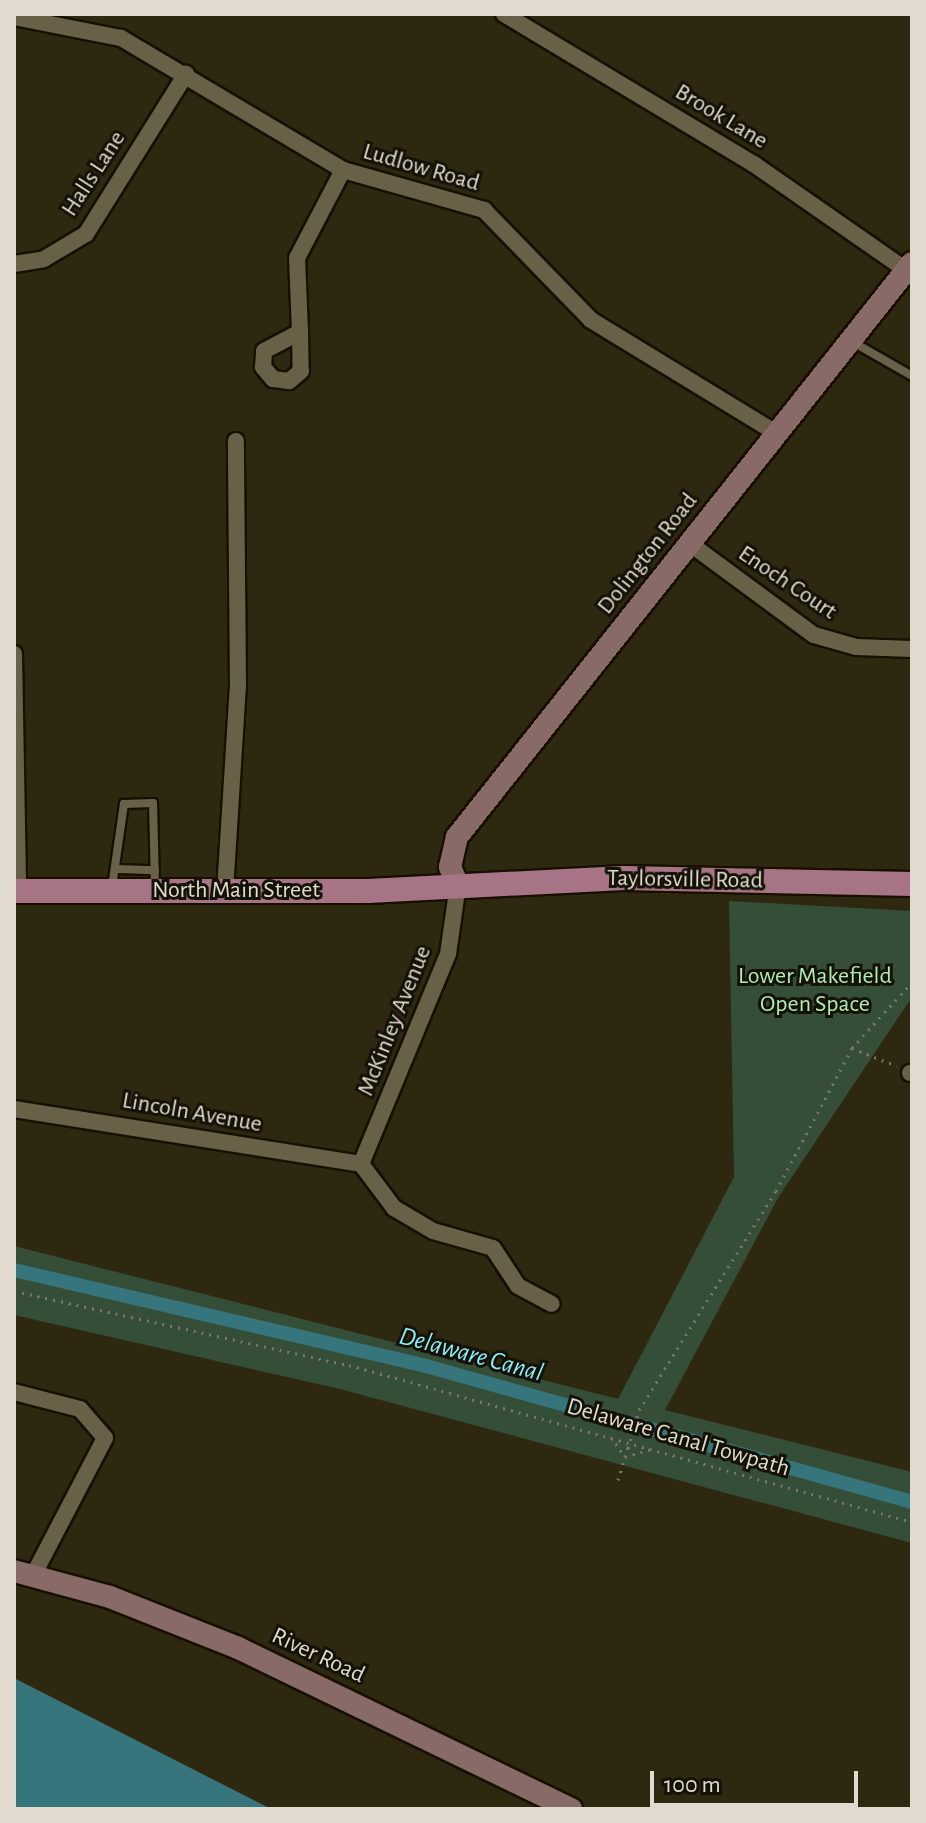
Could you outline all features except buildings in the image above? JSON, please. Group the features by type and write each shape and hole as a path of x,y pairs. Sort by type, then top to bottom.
{"main road":[{"name":"Taylorsville Road","path":"458,885 624,878 912,884"},
{"name":"North Main Street","path":"16,891 115,880 155,880 225,891 458,885"}],"street":[{"name":"Brook Lane","path":"504,14 755,165 909,267"},
{"name":"Ludlow Road","path":"14,17 98,30 186,74 343,170 484,210 591,320 776,433"},
{"name":"Halls Lane","path":"14,264 52,256 86,234 186,74"},
{"path":"300,332 297,258 343,170"},
{"name":"Dolington Road","path":"458,885 450,867 457,837 909,267"},
{"path":"225,891 238,687 236,441"},
{"name":"Enoch Court","path":"689,543 814,635 856,647 912,649"},
{"path":"14,654 16,891"},
{"name":"McKinley Avenue","path":"363,1166 448,954 458,885"},
{"name":"Lincoln Avenue","path":"14,1109 363,1166"},
{"path":"363,1166 394,1208 433,1231 493,1248 518,1286 552,1304"},
{"path":"15,1392 80,1409 105,1438 23,1573"},
{"name":"River Road","path":"23,1573 238,1648 571,1809"}],"lane":[{"path":"850,341 912,376"},
{"path":"115,880 124,804 153,803 155,880"}],"path":[{"path":"618,1480 639,1410 776,1191 852,1048 912,982"},
{"path":"852,1048 911,1073"},
{"name":"Delaware Canal Towpath","path":"14,1291 349,1365 912,1522"},
{"path":"611,1437 625,1457"},
{"path":"625,1457 651,1449"}],"green space":[{"name":"Lower Makefield Open Space","path":"729,901 912,911 912,997 778,1198 665,1410 912,1472 912,1543 340,1389 14,1315 14,1246 618,1399 734,1177"}],"water":[{"path":"14,1678 271,1809 14,1809"}],"waterway":[{"name":"Delaware Canal","path":"14,1270 426,1366 912,1502"}]}
